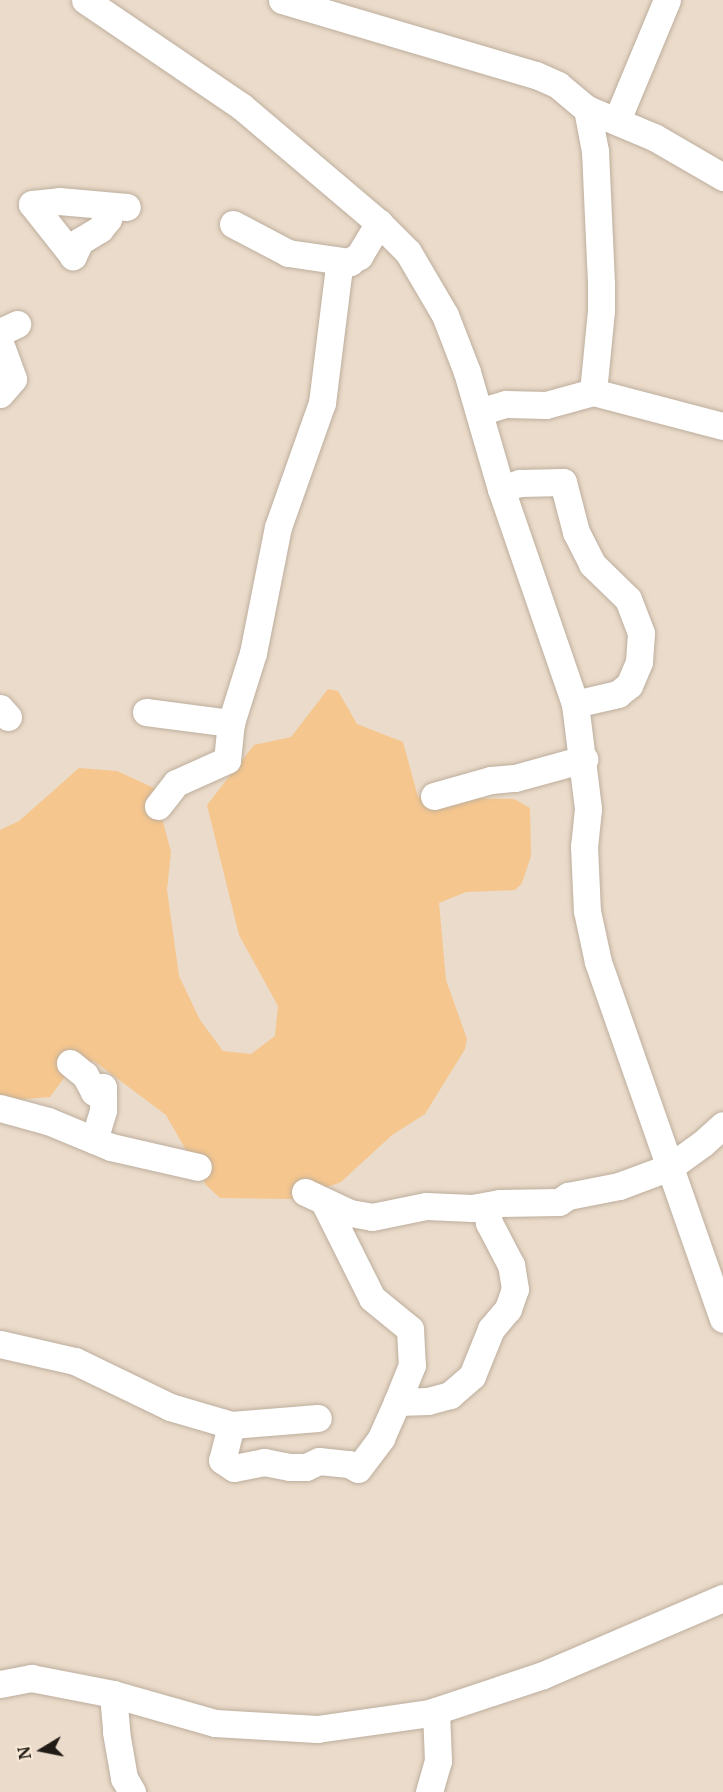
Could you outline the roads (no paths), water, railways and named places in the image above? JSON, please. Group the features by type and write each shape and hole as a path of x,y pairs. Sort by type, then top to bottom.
{"street":[{"path":"282,0 337,10 536,75 558,85 587,109 654,137 723,177"},
{"path":"617,120 667,0"},
{"path":"90,2 241,106 379,223 408,252 444,315 479,412 501,489 575,704 584,759 588,809 584,846 586,911 598,962 723,1319"},
{"path":"587,109 595,151 601,283 601,310 593,392"},
{"path":"158,806 176,783 227,760 231,723 253,653 278,527 322,403 338,274 341,266 359,256 379,223"},
{"path":"232,224 288,253 350,262"},
{"path":"0,394 13,379 6,333"},
{"path":"479,412 506,404 546,405 593,392 723,426"},
{"path":"501,489 520,483 563,482 576,532 592,564 628,599 641,633 639,662 629,685 618,694 575,704"},
{"path":"146,712 231,723"},
{"path":"434,796 491,780 515,778 584,759"},
{"path":"70,1063 85,1075 94,1092 103,1087 104,1110 94,1140"},
{"path":"0,1108 48,1121 111,1147 198,1167"},
{"path":"231,1425 222,1460 234,1467 264,1462 306,1467 319,1461 349,1464 358,1469 381,1438 412,1365 410,1329 372,1298 315,1197 350,1213 372,1217 420,1206 486,1206 500,1203 559,1202 568,1196 619,1186 669,1167 702,1144 723,1125"},
{"path":"397,1402 428,1401 450,1395 472,1376 490,1329 508,1309 515,1289 511,1265 489,1223 486,1206"},
{"path":"0,1344 75,1361 170,1407 231,1425 318,1418"},
{"path":"0,1684 31,1678 113,1694 215,1723 317,1729 436,1711 543,1675 723,1598"},
{"path":"113,1694 124,1778 132,1792"},
{"path":"429,1792 438,1761 436,1711"}]}
